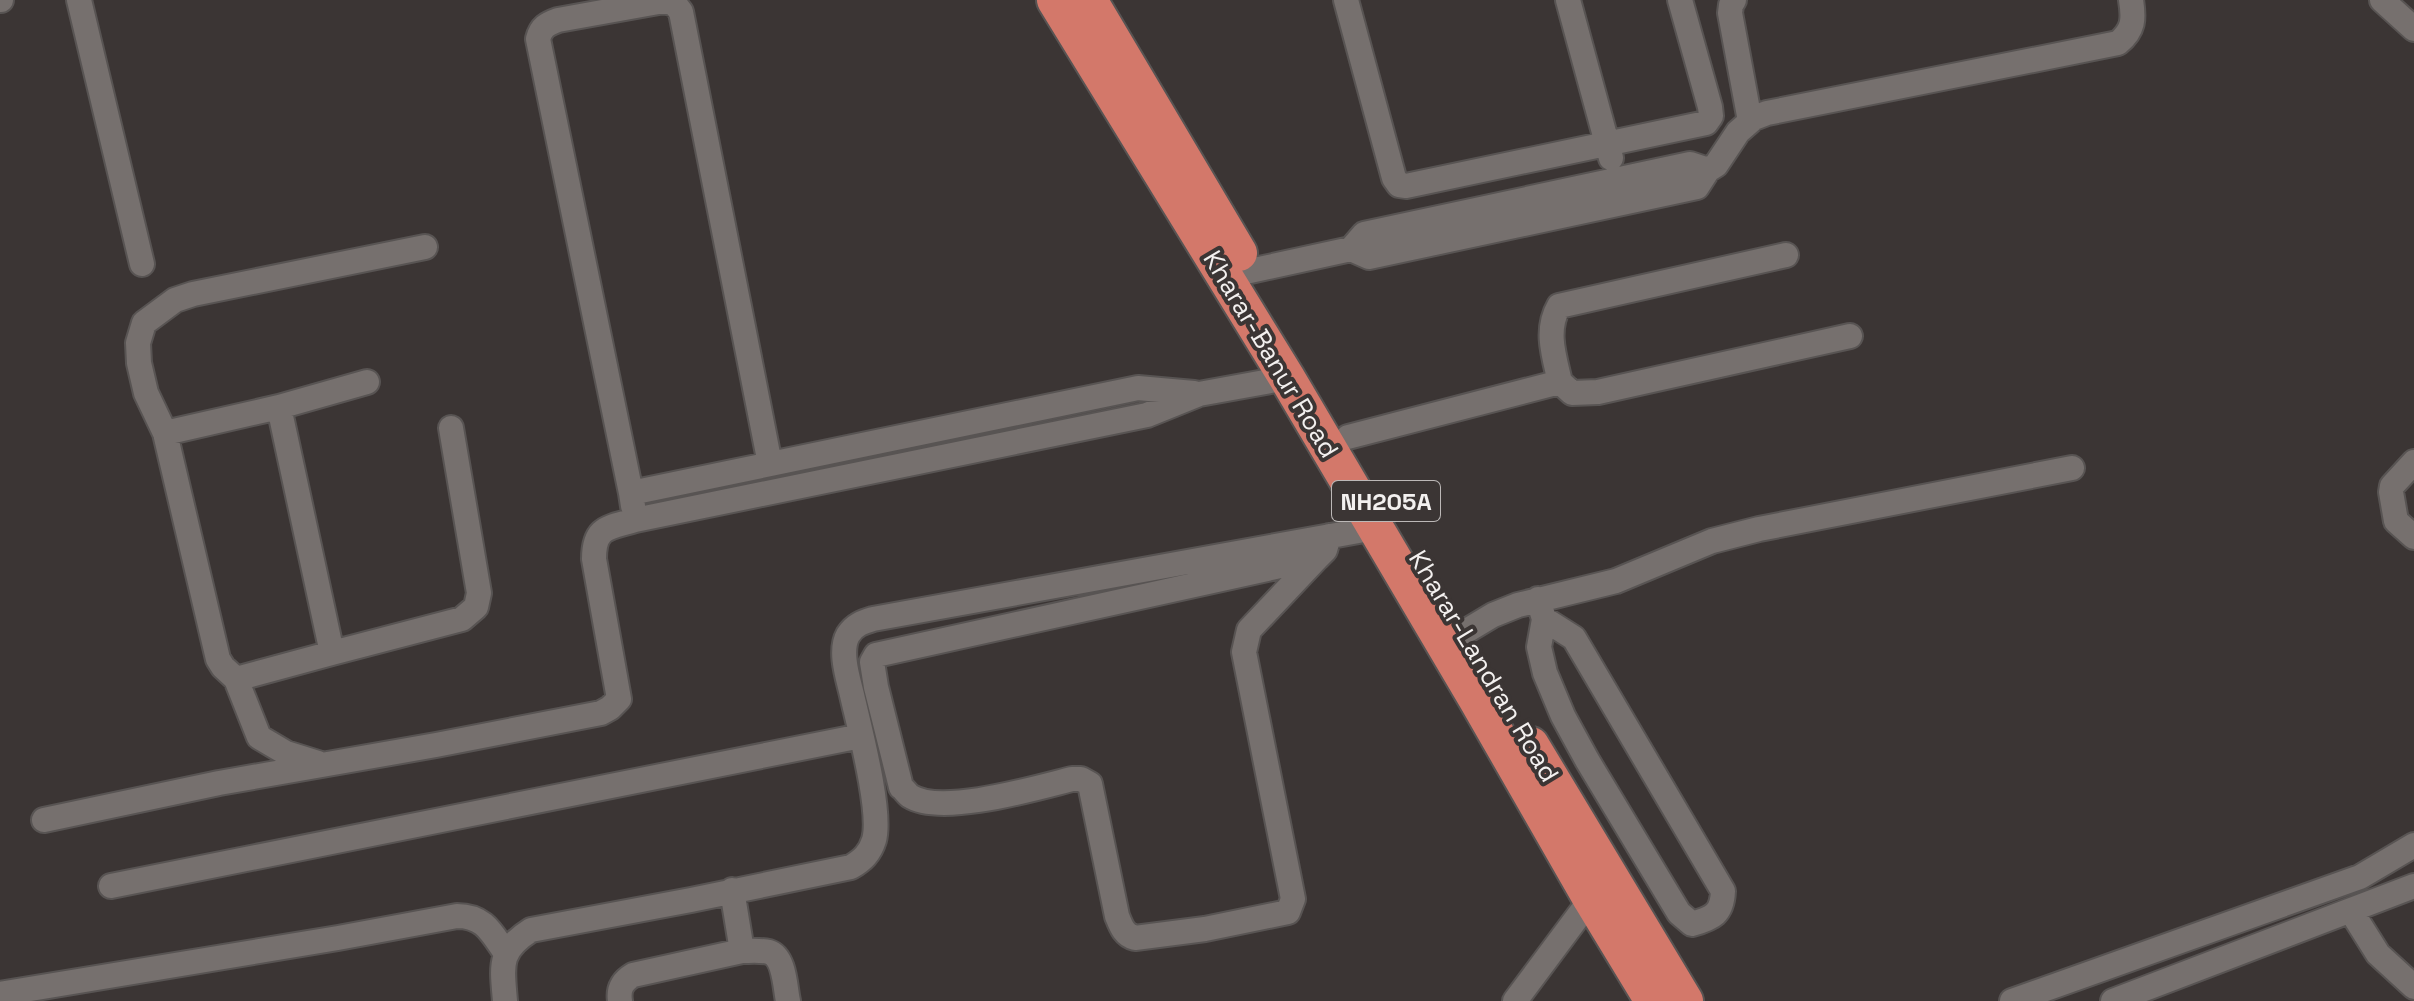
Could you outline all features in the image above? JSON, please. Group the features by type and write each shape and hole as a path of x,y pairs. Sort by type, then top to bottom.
{"highway":[{"name":"Kharar-Banur Road","path":"1055,0 1287,378 1317,406 1375,528 1602,891"},
{"name":"Kharar-Landran Road","path":"1089,0 1250,271 1317,406 1348,437 1463,633 1602,891 1680,1000"}],"street":[{"path":"79,0 142,264"},
{"path":"1346,0 1410,236"},
{"path":"1568,0 1617,180"},
{"path":"1397,184 1406,186 1701,125 1709,119 1710,107 1680,0"},
{"path":"1734,0 1730,13 1750,121"},
{"path":"1410,236 1697,187 1738,132 1750,121 1767,113 2118,43 2132,29 2134,16 2131,0"},
{"path":"2382,0 2414,29"},
{"path":"635,520 538,39 540,31 547,24 664,1 675,4 681,12 770,464"},
{"path":"1250,271 1351,249 1369,257 1410,236 1617,180 1690,164 1708,170"},
{"path":"321,764 286,753 259,737 236,679 223,667 215,648 165,433 146,393 138,343 144,323 175,300 425,247"},
{"path":"1786,255 1559,306 1553,316 1551,332 1560,382 1572,393 1598,392 1850,336"},
{"path":"44,820 219,783 601,713 619,699 594,559 594,543 598,535 607,529 635,520 1147,415 1199,394 1287,378"},
{"path":"165,433 279,407 367,382"},
{"path":"1348,437 1560,382"},
{"path":"631,493 1138,388 1199,394"},
{"path":"279,407 332,653"},
{"path":"236,679 462,619 476,607 479,593 451,428"},
{"path":"2414,462 2392,486 2403,503 2396,521 2414,537"},
{"path":"1463,633 1493,615 1541,609 1712,541 1759,529 2072,468"},
{"path":"505,1001 505,952 531,930 851,867 865,859 874,839 875,815 846,670 847,636 857,624 1375,528"},
{"path":"1317,558 879,653 872,662 901,787 909,796 920,800 952,802 982,800 1072,779 1086,781 1090,784 1117,916 1125,933 1131,937 1205,929 1288,912 1293,899 1244,652 1245,642 1249,630 1325,550 1329,536"},
{"path":"1541,609 1574,638 1718,880 1723,901 1719,911 1704,920 1692,924 1679,913 1563,716 1545,673 1539,647 1541,609"},
{"path":"111,886 861,736"},
{"path":"2012,1001 2360,877 2414,845"},
{"path":"2113,1001 2414,886"},
{"path":"732,890 742,951"},
{"path":"1515,1001 1602,891"},
{"path":"2351,911 2378,954 2414,987"},
{"path":"0,994 457,916 478,919 505,952"},
{"path":"620,1001 620,988 624,980 633,975 742,951 770,952 776,956 788,1001"}]}
